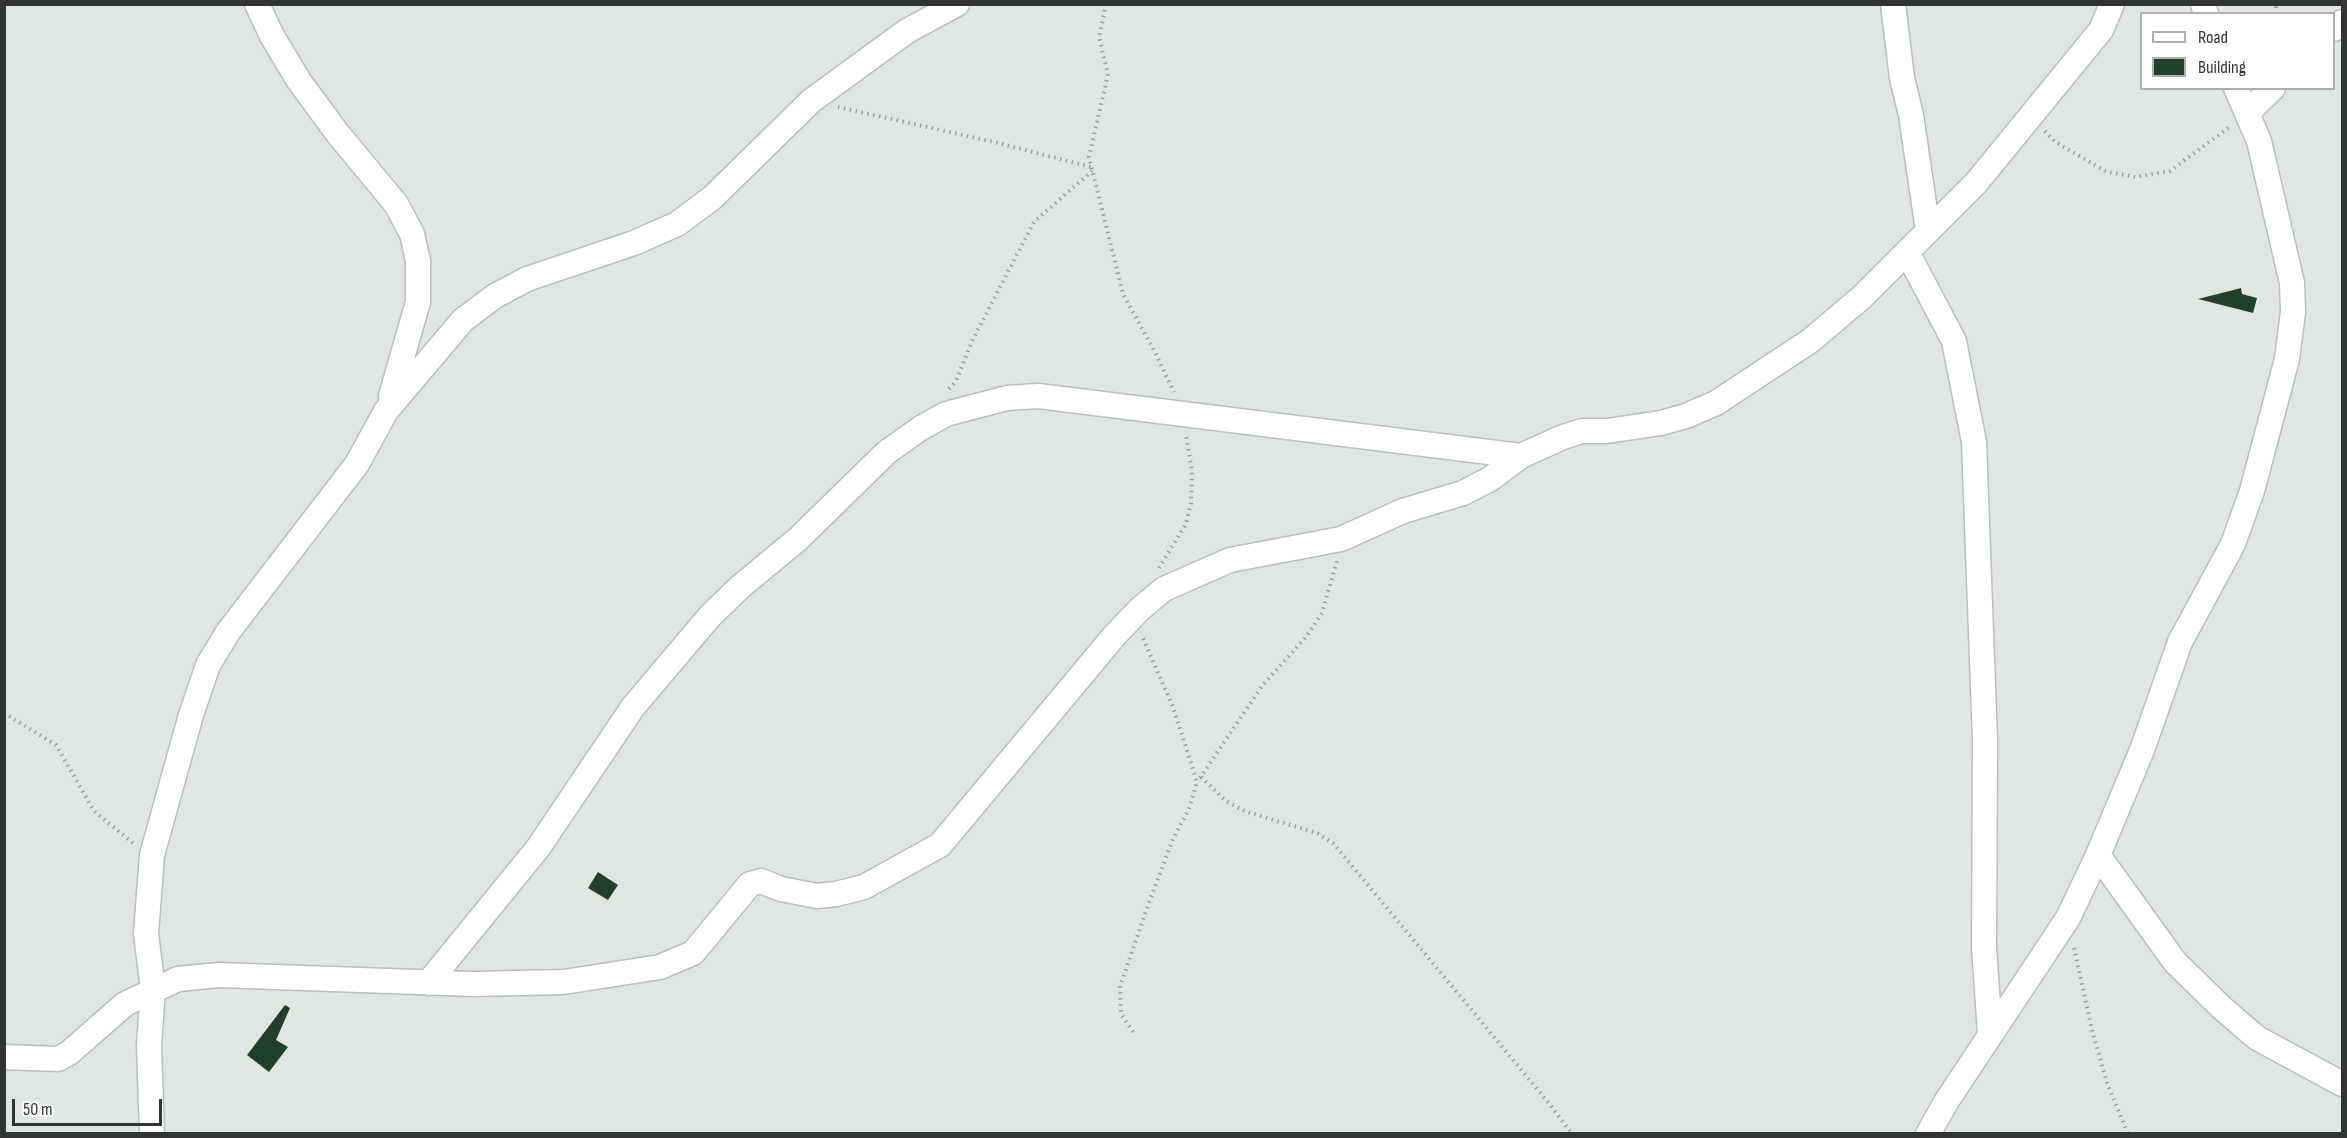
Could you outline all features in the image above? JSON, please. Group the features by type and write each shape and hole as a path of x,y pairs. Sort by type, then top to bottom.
{"street":[{"path":"257,4 272,36 299,81 338,134 396,204 412,234 418,261 418,302 386,411"},
{"path":"152,1134 148,1046 153,989 146,934 152,855 175,767 208,665 228,632 357,464 386,411 463,320 495,296 527,279 634,243 677,224 712,198 811,101 907,31 957,4"},
{"path":"1893,4 1902,78 1911,114 1928,231"},
{"path":"4,1057 58,1059 78,1046 125,1004 178,979 219,975 428,982 564,982 660,967 693,952 750,884 761,880 781,889 817,896 864,887 940,845 1140,609 1164,589 1230,560 1341,539 1403,511 1433,500 1463,493 1490,479 1521,456 1582,431 1607,431 1661,423 1686,416 1716,403 1810,341 1907,252 1976,183 2101,30 2112,4"},
{"path":"1928,1134 1990,1035 2068,918 2098,855 2142,750 2180,642 2233,544 2252,491 2287,359 2293,312 2292,283 2270,180 2237,90"},
{"path":"2247,113 2271,90"},
{"path":"1907,252 1953,341 1974,442 1985,741 1984,946 1990,1035"},
{"path":"428,982 538,848 633,707 710,616 740,587 798,539 887,452 946,414 1007,398 1038,396 1521,456"},
{"path":"2098,855 2175,963 2222,1008 2257,1038 2343,1084"}],"path":[{"path":"1106,4 1099,37 1108,74 1090,149 1092,169 1123,294 1155,351 1180,412 1192,472 1191,503 1186,524 1157,571"},
{"path":"811,101 994,142 1092,169"},
{"path":"2031,118 2055,142 2107,172 2136,177 2170,171 2201,151 2247,113"},
{"path":"943,392 949,390 956,381 972,341 1038,216 1066,196 1092,169"},
{"path":"1134,1032 1121,1014 1118,998 1120,986 1173,839 1189,810 1197,782 1262,686 1306,637 1322,613 1333,578 1341,539"},
{"path":"1140,609 1142,636 1173,707 1197,782"},
{"path":"4,713 56,745 94,811 124,838 152,855"},
{"path":"1201,777 1226,801 1247,812 1317,833 1333,843 1548,1101 1572,1134"},
{"path":"2068,918 2092,1030 2107,1083 2128,1134"}],"building":[{"path":"2241,288 2242,294 2257,298 2253,313 2198,299"},
{"path":"598,872 618,885 608,900 588,888"},
{"path":"285,1005 290,1008 276,1040 288,1047 269,1072 247,1055"}]}
